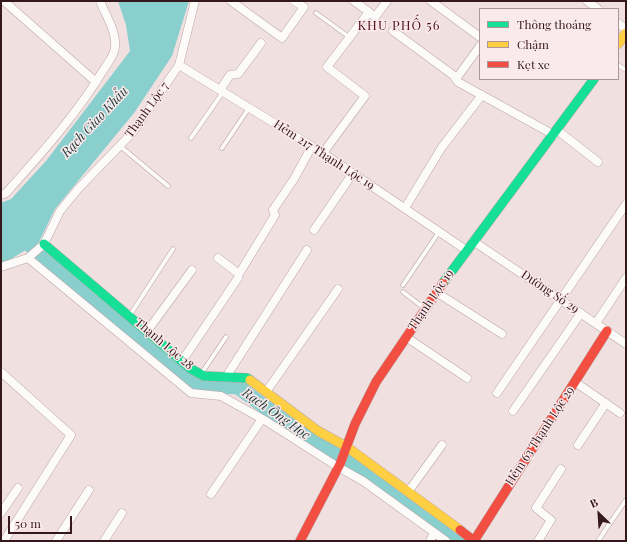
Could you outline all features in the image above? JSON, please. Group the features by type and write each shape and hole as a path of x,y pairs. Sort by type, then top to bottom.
{"street":[{"path":"5,1 96,82"},
{"name":"Thạnh Lộc 7","path":"44,244 60,211 78,189 133,132 179,65 195,1"},
{"path":"231,1 282,38 304,7 294,1"},
{"path":"354,1 375,18 387,1"},
{"path":"431,1 479,36"},
{"path":"587,1 597,8"},
{"path":"1,195 6,193 55,138 96,82 116,47 113,31 99,2"},
{"path":"323,153 365,96 327,67 369,12"},
{"path":"393,31 453,75 456,79 482,95 556,132 598,162"},
{"path":"619,43 626,33"},
{"path":"222,90 230,75 238,74 261,43"},
{"path":"456,79 479,47"},
{"name":"Hẻm 217 Thạnh Lộc 19","path":"179,65 323,153 466,250"},
{"name":"Thạnh Lộc 19","path":"300,541 339,466 355,424 376,382 425,308 466,250 556,132 593,80"},
{"path":"405,208 442,147 482,95"},
{"path":"218,258 239,274 275,215 273,210 294,179 312,146"},
{"path":"314,230 353,173"},
{"path":"498,394 626,204"},
{"name":"Đường Số 29","path":"473,241 626,344"},
{"path":"1,267 28,258 44,244"},
{"name":"Thạnh Lộc 28","path":"44,244 148,330 191,369 201,374 247,378 318,432 347,448 474,541"},
{"path":"226,377 266,315 277,294 307,250"},
{"name":"Thạnh Lộc 28","path":"28,258 191,393 221,396 262,419 363,481 446,541"},
{"path":"148,330 192,270"},
{"path":"182,361 238,278"},
{"path":"596,323 626,278"},
{"path":"266,392 338,290"},
{"path":"436,292 502,334"},
{"path":"513,411 581,314"},
{"name":"Hẻm 63 Thạnh Lộc 29","path":"474,541 607,331"},
{"path":"406,337 467,378"},
{"path":"1,372 71,435 4,541"},
{"path":"575,382 620,413"},
{"path":"578,445 606,403"},
{"path":"211,494 262,419"},
{"path":"408,492 442,445"},
{"path":"538,541 551,520 536,508 561,469"},
{"path":"1,513 18,488"},
{"path":"56,541 89,490"},
{"path":"104,541 122,514"},
{"path":"430,541 434,532"}],"lane":[{"path":"316,13 350,37"},
{"path":"191,138 222,90"},
{"path":"222,148 249,108"},
{"path":"120,146 168,186"},
{"path":"403,285 439,231"},
{"path":"130,315 173,250"},
{"path":"403,292 425,308"},
{"path":"201,374 226,337"},
{"path":"598,541 626,500"}],"water":[{"name":"Rạch Giao Khẩu","path":"118,1 189,1 172,56 134,113 55,209 39,242 1,265 1,203 11,199 46,161 130,51 126,25"}],"waterway":[{"name":"Rạch Ông Học","path":"17,234 197,385 238,387 292,427 352,463 458,541"}],"traffic: fast":[{"path":"443,283 593,80"},
{"path":"44,244 191,369 204,376 247,378 250,380"}],"traffic: slow":[{"path":"619,43 626,33"},
{"path":"250,380 318,431 347,447 460,530"}],"traffic: jam":[{"path":"300,541 340,464 355,424 376,382 443,283"},
{"path":"460,530 474,541 607,331"}],"district":[{"name":"KHU PHỐ 56","path":"399,26"}]}
